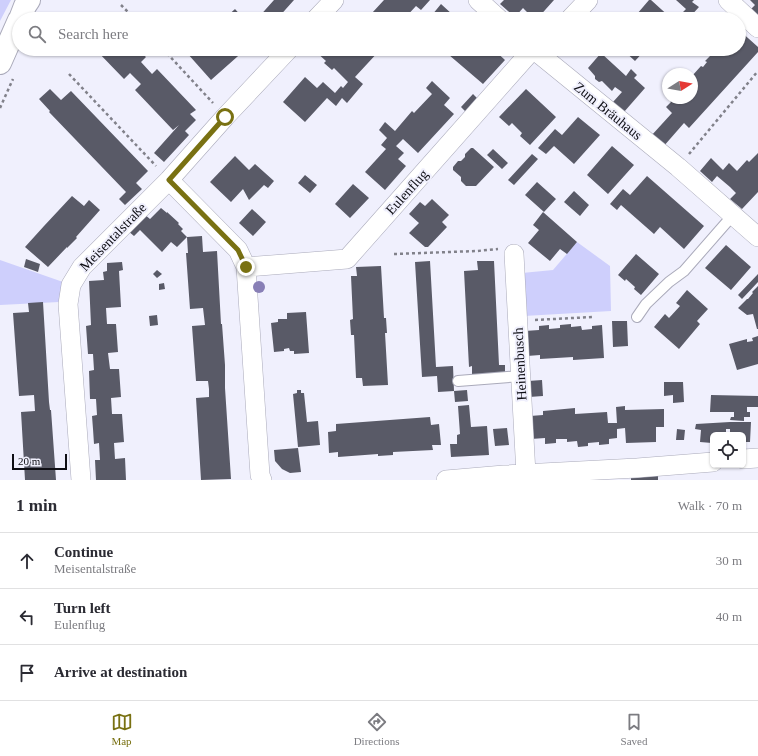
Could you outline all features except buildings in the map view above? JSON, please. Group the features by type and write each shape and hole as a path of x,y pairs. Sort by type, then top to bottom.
{"main road":[{"path":"22,12 29,0"},
{"path":"0,63 12,36"}],"street":[{"path":"323,12 334,0"},
{"path":"478,0 491,12"},
{"path":"577,12 588,0"},
{"path":"728,0 741,12"},
{"path":"746,17 758,28"},
{"name":"Meisentalstraße","path":"80,480 68,304 71,285 82,267 169,180 282,56"},
{"name":"Eulenflug","path":"246,267 347,259 532,56"},
{"name":"Zum Bräuhaus","path":"544,56 678,167 758,237"},
{"path":"169,180 238,250 246,267 260,475 262,480"},
{"name":"Heinenbusch","path":"514,254 526,474"},
{"path":"746,459 758,458"},
{"path":"446,480 526,474 551,476 688,472 710,463"}],"lane":[{"path":"638,318 646,304 669,282 684,271 733,215"},
{"path":"458,381 521,376"}],"path":[{"path":"121,4 128,12"},
{"path":"169,56 225,117"},
{"path":"678,167 758,71"},
{"path":"69,74 169,180"},
{"path":"394,254 477,251 511,248 514,254"},
{"path":"518,320 592,317"}],"shaded area":[{"path":"0,0 11,0 0,21"},
{"path":"577,242 610,266 611,311 524,316 522,273 553,270"},
{"path":"0,260 63,282 59,302 0,305"}],"route":[{"path":"225,117 169,180 238,250 246,267"}]}
